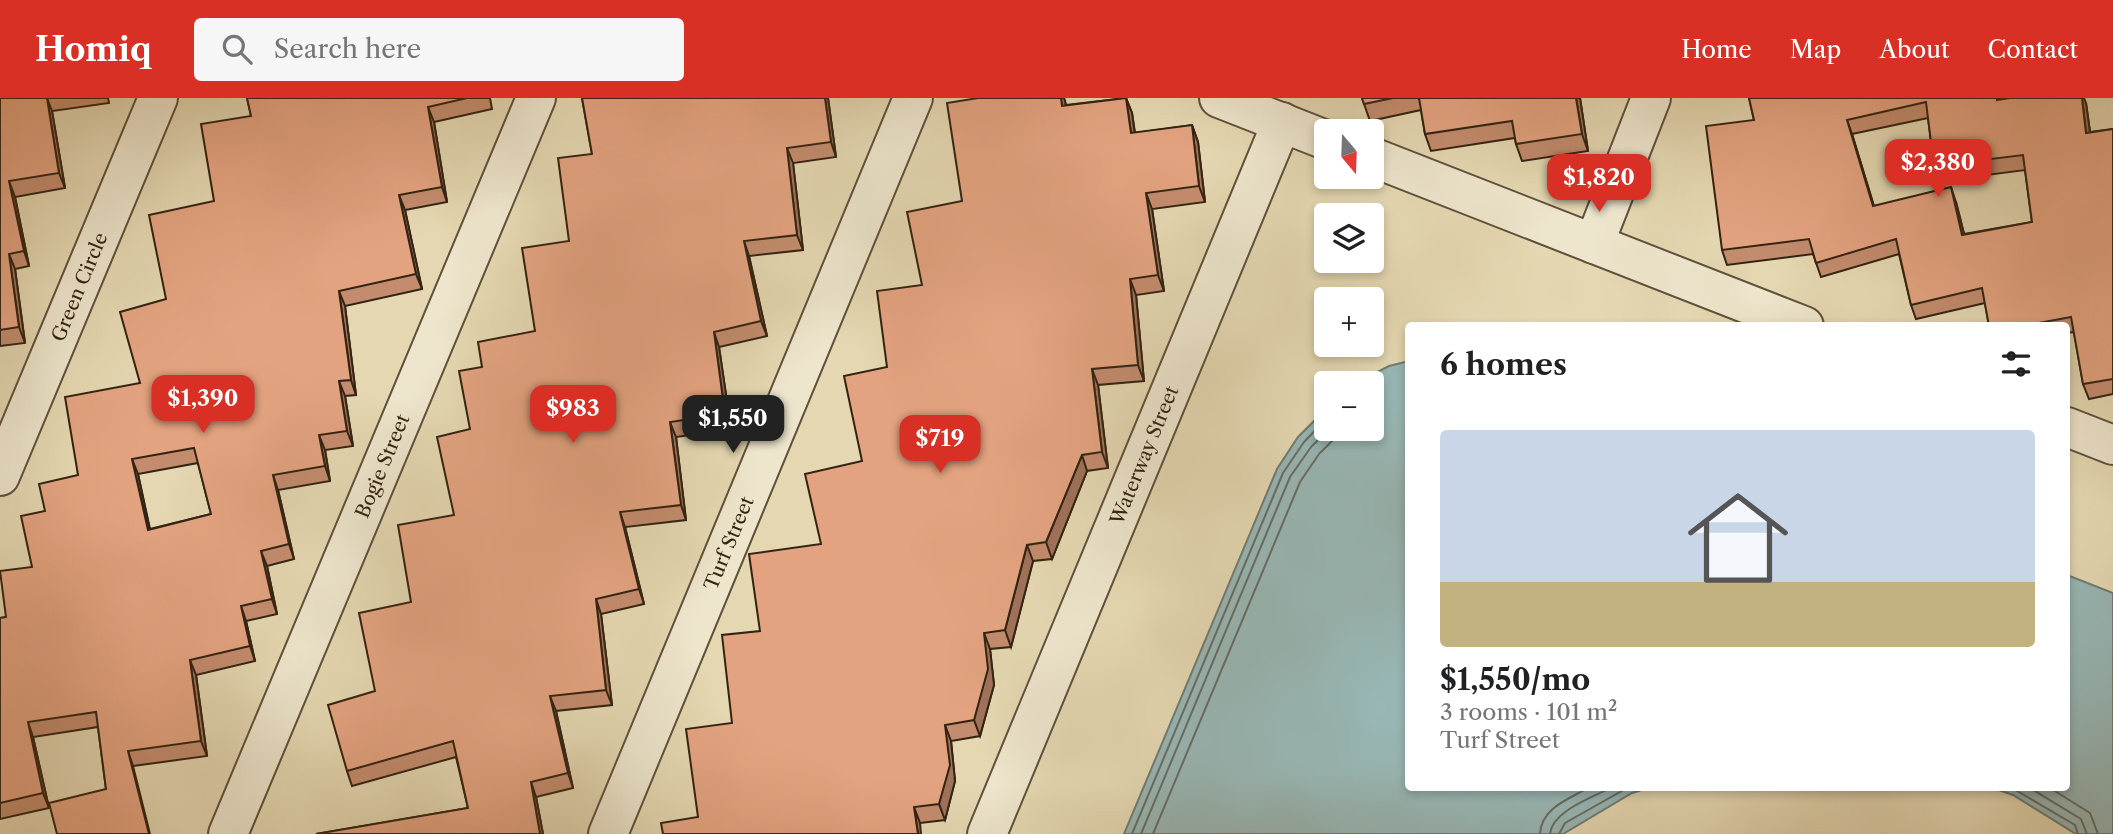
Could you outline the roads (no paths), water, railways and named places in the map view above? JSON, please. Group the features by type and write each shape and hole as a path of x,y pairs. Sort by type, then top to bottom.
{"street":[{"name":"Green Circle","path":"0,476 158,98"},
{"name":"Bogie Street","path":"228,834 536,98"},
{"name":"Turf Street","path":"608,834 913,98"},
{"path":"1219,98 1314,135"},
{"path":"1594,244 1651,98"},
{"name":"Waterway Street","path":"987,834 1282,122"},
{"path":"1384,162 1794,322"},
{"path":"2070,429 2113,445"}],"water":[{"path":"1405,362 1405,791 1638,791 1563,834 1124,834 1277,469 1298,437 1314,421 1314,441 1384,441 1384,371 1379,371"},
{"path":"2070,576 2113,593 2113,834 2076,834 2013,795 2002,791 2070,791"}]}
